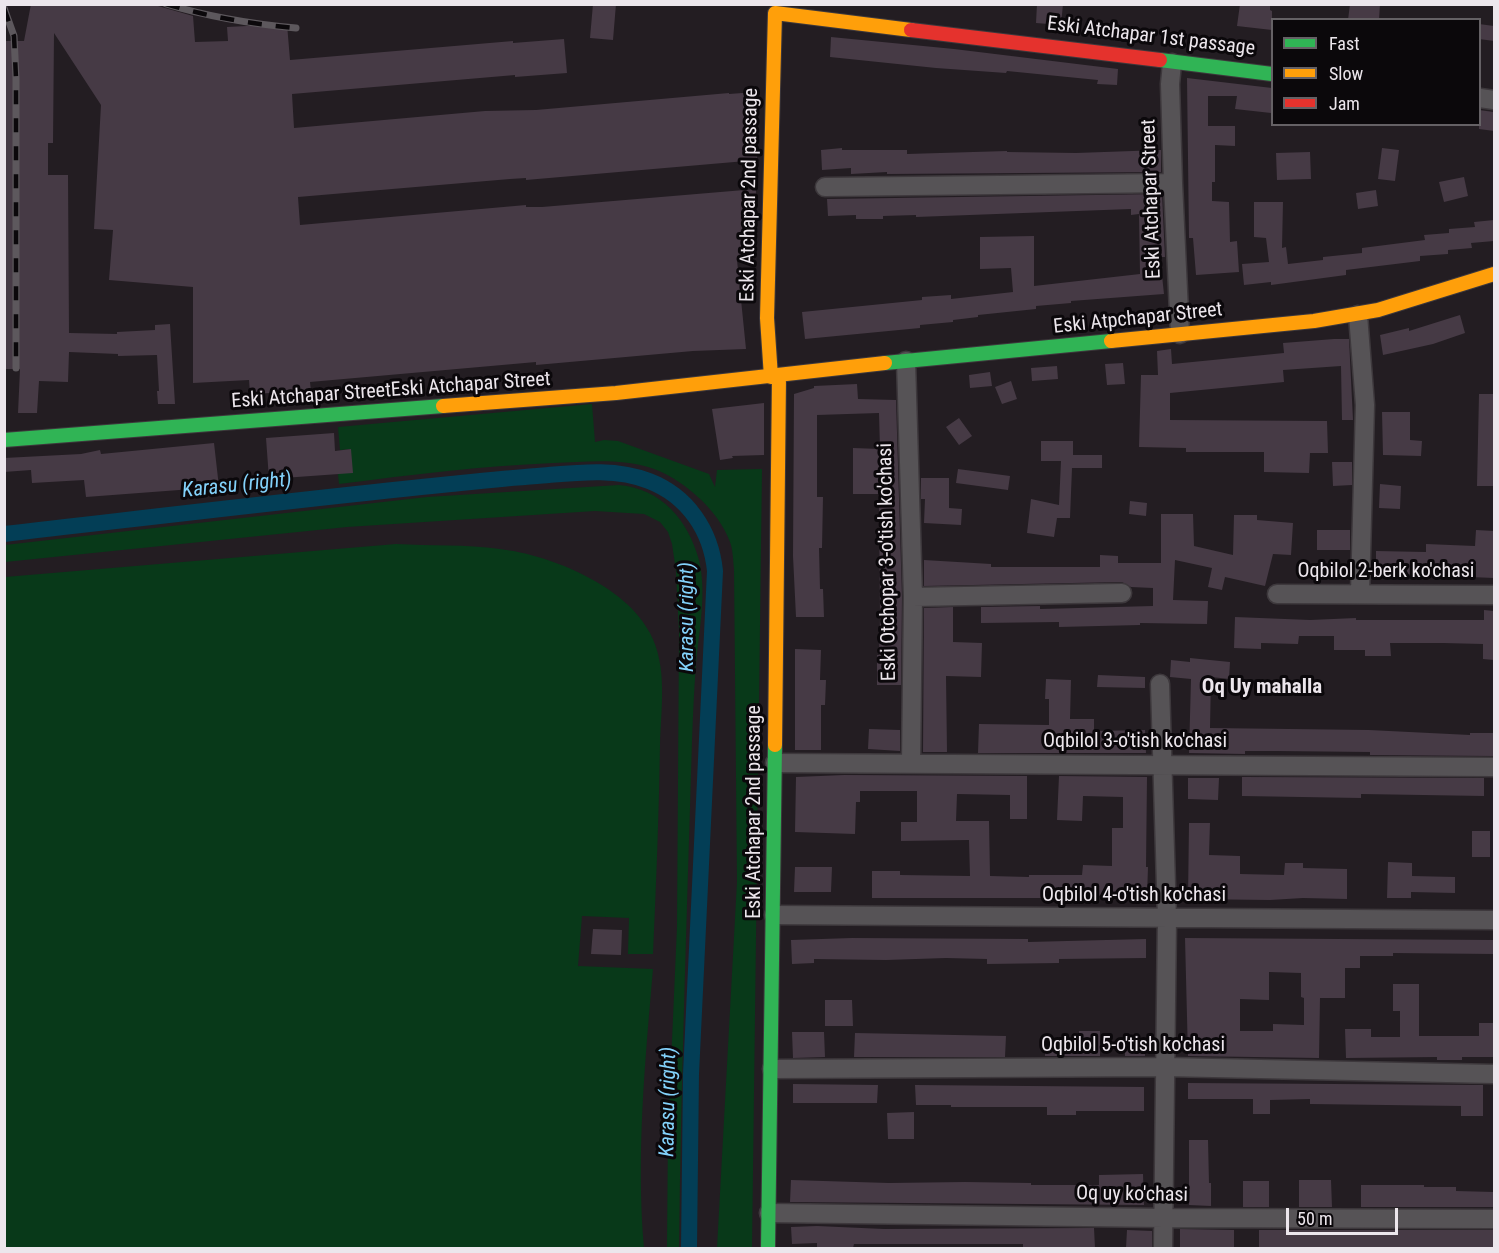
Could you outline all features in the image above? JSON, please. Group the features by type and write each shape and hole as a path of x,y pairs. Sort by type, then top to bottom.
{"street":[{"name":"Eski Atchapar 1st passage","path":"775,13 1271,74"},
{"name":"Eski Atchapar 2nd passage","path":"768,1248 774,915 775,377 767,318 775,13"},
{"name":"Eski Atchapar Street","path":"1172,63 1170,84 1180,334"},
{"path":"825,187 1173,183"},
{"name":"Eski Atpchapar Street","path":"775,377 906,361 1358,315 1494,273"},
{"path":"1358,315 1365,405 1360,594"},
{"name":"Eski Otchopar 3-o'tish ko'chasi","path":"906,361 913,597 911,763"},
{"name":"Eski Atchapar StreetEski Atchapar Street","path":"4,440 616,393 775,377"},
{"path":"913,597 1122,593"},
{"name":"Oqbilol 2-berk ko'chasi","path":"1277,594 1494,595"},
{"path":"1160,684 1167,919 1163,1248"},
{"name":"Oqbilol 3-o'tish ko'chasi","path":"775,763 1494,767"},
{"name":"Oqbilol 4-o'tish ko'chasi","path":"774,915 1494,920"},
{"name":"Oqbilol 5-o'tish ko'chasi","path":"772,1069 1166,1067 1494,1074"},
{"name":"Oq uy ko'chasi","path":"769,1213 1494,1219"}],"green space":[{"path":"592,404 595,442 618,441 709,474 715,487 717,470 762,469 752,1248 717,1248 737,882 734,569 731,545 725,530 708,507 685,486 660,471 625,462 589,461 499,466 339,484 338,474 350,449 340,450 338,427"},
{"path":"619,485 648,493 671,509 688,532 699,560 701,573 702,612 695,673 692,741 679,1248 667,1248 667,1246 668,1131 677,927 679,632 676,571 672,544 668,532 660,522 644,514 595,511 347,527 5,562 5,545 427,497"},
{"path":"396,544 487,547 520,552 564,566 605,587 624,601 639,616 656,646 661,674 662,702 653,954 628,954 629,918 582,916 578,966 653,969 641,1143 644,1248 5,1248 5,577"}],"building":[{"path":"31,4 151,4 193,16 195,42 228,41 227,27 287,24 290,60 513,41 513,43 564,39 567,73 515,77 515,75 292,94 294,128 485,111 536,110 756,92 757,161 298,197 300,225 526,205 526,207 542,207 756,189 754,259 737,260 746,349 693,351 536,365 536,362 310,382 311,391 250,394 249,380 193,383 193,287 109,280 113,230 94,229 101,105 54,33 53,143 48,143 48,175 68,175 69,333 117,334 117,332 155,330 155,325 170,324 175,404 158,404 157,355 118,356 118,354 69,352 68,382 39,381 37,413 18,413 20,369 4,369 4,41 24,41"},
{"path":"593,4 616,4 613,40 590,38"},
{"path":"1037,4 1063,4 1061,25 1036,23"},
{"path":"1240,4 1270,4 1271,30 1237,26"},
{"path":"1350,4 1380,4 1379,18 1348,18"},
{"path":"1481,24 1494,26 1494,41 1481,39"},
{"path":"831,37 1118,69 1117,85 1097,84 1098,80 1007,71 1006,73 936,68 830,57"},
{"path":"1187,78 1271,88 1271,113 1235,109 1237,96 1208,96 1208,126 1235,126 1235,146 1215,145 1215,182 1212,182 1212,201 1229,202 1230,242 1237,241 1239,272 1196,275 1193,238 1189,238"},
{"path":"1481,110 1494,112 1494,131 1479,129"},
{"path":"842,148 842,150 907,150 907,154 1161,150 1161,172 851,174 851,168 822,170 821,150"},
{"path":"1382,148 1399,150 1395,181 1378,179"},
{"path":"1310,152 1311,179 1277,180 1276,153"},
{"path":"1464,177 1468,196 1444,202 1439,182"},
{"path":"1376,190 1378,206 1358,209 1356,193"},
{"path":"1162,194 1165,257 1160,257 1164,294 1071,301 1071,303 1036,306 1036,309 978,315 978,317 953,320 953,322 920,325 920,328 805,339 802,312 922,300 922,297 951,295 951,299 1013,292 1011,268 980,269 980,237 1034,236 1034,286 1140,274 1139,214 1131,215 1131,209 916,217 916,215 883,216 883,219 856,219 856,215 828,216 827,199"},
{"path":"1254,202 1283,202 1282,248 1286,247 1288,264 1362,253 1362,248 1425,240 1424,235 1449,233 1449,229 1475,227 1474,222 1494,220 1494,241 1471,243 1472,248 1448,250 1448,254 1420,256 1420,261 1346,270 1346,275 1271,285 1271,282 1244,285 1242,264 1269,262 1266,238 1254,237"},
{"path":"1460,315 1465,333 1433,344 1383,355 1380,335 1409,328 1409,331"},
{"path":"1349,339 1353,420 1342,420 1341,366 1283,370 1284,382 1170,393 1170,420 1327,421 1328,453 1310,453 1309,473 1264,472 1264,452 1186,452 1186,448 1139,447 1141,375 1158,375 1157,351 1171,349 1172,364 1284,353 1283,343"},
{"path":"1123,363 1125,384 1107,385 1105,364"},
{"path":"1057,366 1058,379 1032,381 1031,368"},
{"path":"990,372 992,386 970,388 969,375"},
{"path":"1011,381 1017,399 1002,404 995,387"},
{"path":"857,384 858,399 896,400 902,597 901,685 877,685 880,618 879,494 853,494 853,448 880,449 879,413 817,415 817,497 823,497 822,548 819,548 820,589 823,589 824,617 796,617 793,556 794,394 814,388 814,386"},
{"path":"1479,394 1494,394 1494,486 1477,486"},
{"path":"764,403 764,455 732,456 733,458 720,460 712,409"},
{"path":"1382,412 1410,412 1410,440 1422,441 1421,456 1383,455"},
{"path":"959,418 972,436 959,445 946,427"},
{"path":"334,433 335,451 351,449 353,473 269,479 266,438"},
{"path":"1041,441 1073,441 1073,455 1102,455 1102,468 1072,468 1070,518 1057,518 1054,537 1027,533 1031,499 1059,505 1061,461 1041,461"},
{"path":"214,443 219,487 86,497 84,480 32,483 31,470 4,472 4,458 81,454 100,450 101,454"},
{"path":"1332,462 1352,462 1352,485 1333,486"},
{"path":"958,469 1010,476 1008,490 956,483"},
{"path":"921,478 949,478 949,508 962,509 961,525 924,523 925,499 921,499"},
{"path":"1380,484 1401,486 1400,509 1379,508"},
{"path":"1130,501 1147,503 1146,516 1129,514"},
{"path":"1161,514 1193,514 1194,546 1233,555 1234,515 1257,515 1257,520 1293,523 1291,555 1273,554 1265,586 1225,577 1222,590 1208,587 1212,568 1175,560 1173,600 1208,601 1207,624 1140,623 1140,625 1059,627 1059,622 981,623 981,607 1040,606 1040,609 1153,606 1153,588 1131,587 1122,582 924,586 924,560 991,564 991,567 1100,567 1100,555 1118,556 1118,563 1161,563"},
{"path":"1317,530 1350,530 1350,550 1317,550"},
{"path":"1476,530 1494,531 1494,578 1376,573 1376,551 1426,552 1426,544 1475,546"},
{"path":"953,607 953,642 982,643 981,677 946,676 947,752 923,752 924,608"},
{"path":"1484,610 1494,611 1494,660 1483,659 1483,644 1390,643 1391,656 1365,656 1365,650 1334,650 1334,636 1299,636 1298,644 1261,643 1261,649 1234,648 1235,617 1310,620 1356,618 1356,620 1484,620"},
{"path":"795,649 821,650 820,680 826,680 825,705 821,705 821,750 795,750"},
{"path":"1190,658 1230,662 1229,679 1211,677 1210,728 1369,730 1470,735 1470,733 1494,733 1494,756 1370,755 1370,752 1277,751 1245,751 1245,754 1189,753 1191,679 1170,677 1171,660 1190,662"},
{"path":"1098,675 1145,677 1145,688 1097,687"},
{"path":"1046,679 1071,680 1070,719 1094,719 1094,731 1145,730 1146,753 978,753 979,724 1049,725 1049,699 1045,699"},
{"path":"869,729 900,730 900,751 868,749"},
{"path":"1027,776 1027,819 1010,819 1010,795 957,794 956,821 989,821 990,876 1029,877 1029,875 1082,875 1083,865 1112,866 1112,828 1123,828 1123,797 1083,796 1082,821 1057,820 1059,776 1147,777 1147,897 1075,895 1075,898 872,898 872,871 900,871 900,875 970,876 969,840 901,841 901,822 917,822 917,791 860,791 860,802 856,802 855,834 795,832 796,777"},
{"path":"1242,777 1484,778 1484,796 1361,794 1361,798 1242,796"},
{"path":"1188,778 1219,778 1218,800 1188,799"},
{"path":"1189,823 1210,823 1209,855 1240,856 1240,874 1284,875 1285,863 1303,863 1303,868 1347,869 1347,899 1188,899"},
{"path":"1472,831 1490,831 1490,857 1472,857"},
{"path":"1388,862 1412,863 1412,876 1455,877 1455,893 1411,892 1411,898 1387,898"},
{"path":"795,867 832,867 831,892 794,892"},
{"path":"593,929 622,930 621,955 591,954"},
{"path":"1185,938 1494,940 1494,954 1393,953 1393,956 1360,956 1360,968 1345,968 1345,998 1320,998 1319,1058 1188,1056","holes":["1269,972 1301,973 1304,1025 1273,1024 1273,1031 1240,1031 1240,999 1269,1000"]},
{"path":"1028,939 1028,942 1146,939 1146,958 1059,959 1059,963 987,964 987,959 814,959 814,963 792,964 791,940"},
{"path":"1393,984 1419,984 1419,1036 1479,1036 1479,1023 1494,1023 1494,1057 1462,1057 1462,1060 1437,1060 1437,1057 1346,1058 1345,1029 1371,1029 1371,1037 1400,1037 1400,1011 1393,1011"},
{"path":"825,1000 852,1000 853,1026 825,1026"},
{"path":"1079,1031 1100,1031 1100,1056 1045,1056 1045,1039 1079,1039"},
{"path":"792,1032 824,1032 825,1057 793,1058"},
{"path":"855,1033 1006,1036 1005,1057 854,1057"},
{"path":"1125,1038 1145,1038 1145,1056 1125,1056"},
{"path":"1188,1083 1483,1085 1483,1116 1461,1116 1461,1106 1310,1104 1310,1099 1270,1100 1270,1114 1253,1114 1253,1099 1188,1099"},
{"path":"793,1084 878,1085 877,1103 793,1103"},
{"path":"915,1085 1144,1087 1144,1111 1076,1111 1076,1115 1047,1115 1047,1107 916,1105"},
{"path":"914,1112 914,1139 888,1139 887,1113"},
{"path":"1189,1140 1208,1140 1211,1206 1189,1205"},
{"path":"1143,1174 1144,1205 790,1202 791,1180 1099,1185 1099,1175"},
{"path":"1299,1180 1331,1180 1332,1207 1299,1207"},
{"path":"1243,1181 1269,1181 1269,1207 1243,1207"},
{"path":"1361,1185 1424,1185 1424,1187 1456,1187 1456,1191 1494,1192 1494,1207 1361,1207"},
{"path":"791,1227 884,1229 1094,1228 1095,1248 1023,1248 1023,1244 854,1244 853,1248 817,1248 817,1243 792,1244"},
{"path":"1180,1229 1234,1230 1234,1248 1180,1248"},
{"path":"1127,1230 1152,1231 1152,1248 1126,1248"},
{"path":"1259,1230 1494,1230 1494,1248 1259,1248"}],"waterway":[{"name":"Karasu (right)","path":"4,534 395,490 579,473 608,472 649,481 675,496 686,506 703,529 713,556 715,571 691,1074 689,1248"}],"railway":[{"path":"166,4 198,13 296,28"},
{"path":"4,8 14,36 16,78 16,368"}],"traffic: fast":[{"path":"1160,60 1271,74"},
{"path":"885,363 1111,341"},
{"path":"4,440 443,406"},
{"path":"768,1248 775,745"}],"traffic: slow":[{"path":"771,377 767,318 775,13 911,30"},
{"path":"1111,341 1314,321 1378,310 1494,274"},
{"path":"443,406 616,393 885,363"},
{"path":"775,745 779,377"}],"traffic: jam":[{"path":"911,30 1160,60"}],"district":[{"name":"Oq Uy mahalla","path":"1262,688"}]}
